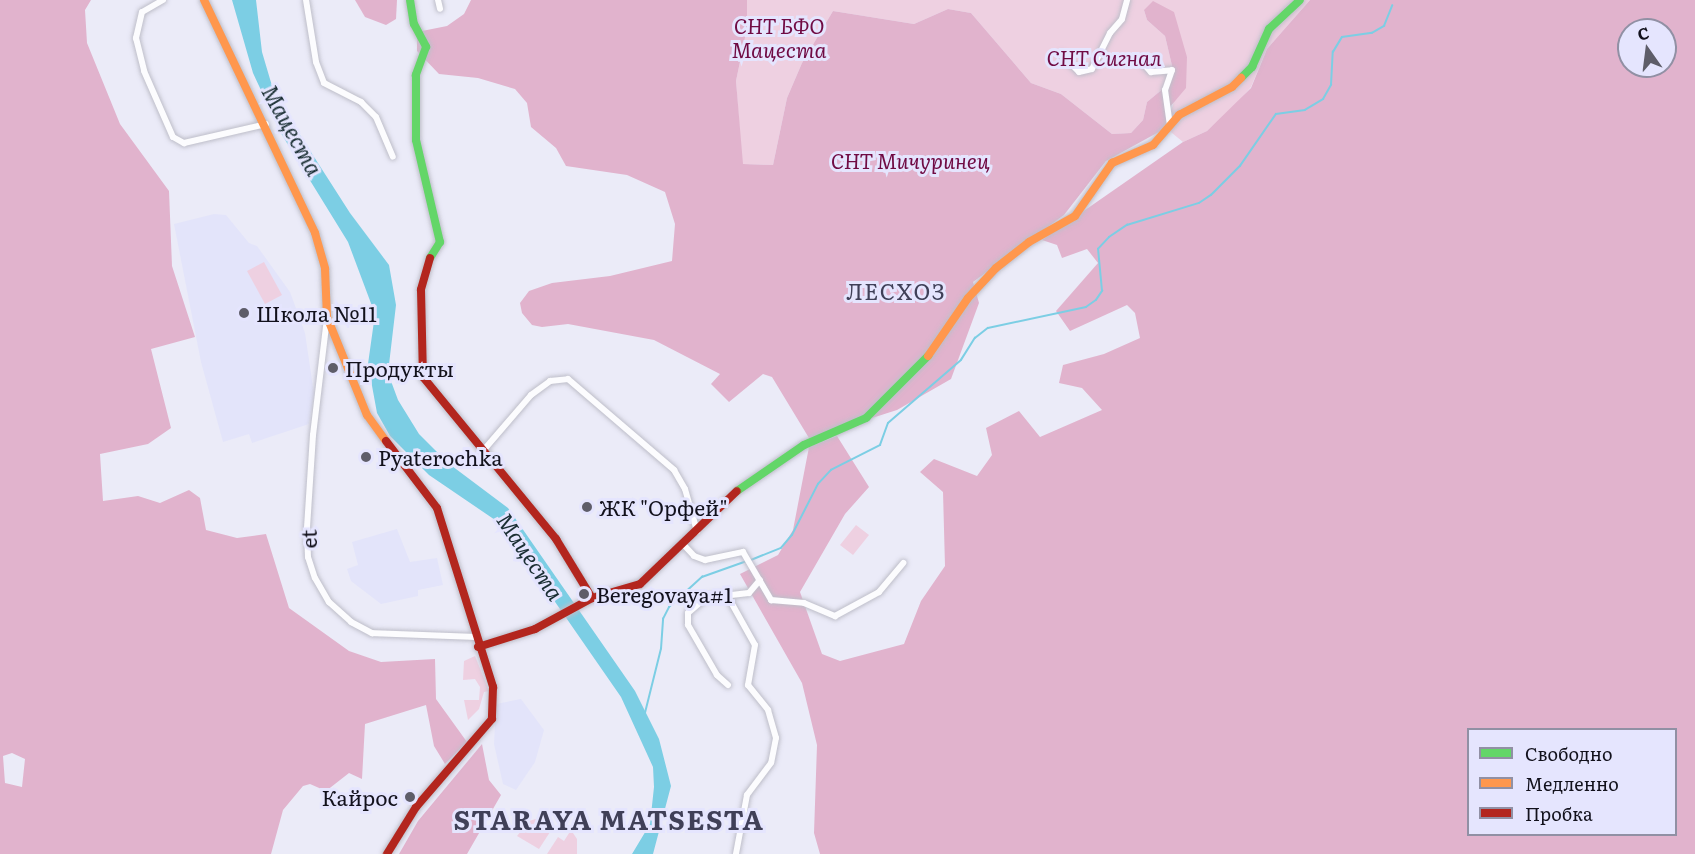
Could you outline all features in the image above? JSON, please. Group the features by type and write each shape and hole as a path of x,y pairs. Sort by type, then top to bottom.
{"street":[{"path":"163,0 142,12 136,38 144,71 177,141 184,143 266,123"},
{"path":"204,0 266,123 318,242 324,269 327,317 372,424 437,508 474,637 493,687 492,719 416,807 387,854"},
{"path":"306,0 316,62 324,83 361,102 376,117 393,157"},
{"path":"410,0 414,24 426,47 416,81 416,140 440,242 427,264 422,290 423,377 482,452 556,539 592,598"},
{"path":"438,0 440,9"},
{"path":"1062,55 1079,72 1087,72 1122,19 1127,0"},
{"path":"478,646 549,623 592,598 640,584 729,497 778,461 881,407 929,355 951,319 996,268 1029,242 1075,216 1106,168 1153,145 1179,115 1232,87 1252,67 1269,29 1300,0"},
{"path":"1141,61 1151,72 1172,70 1165,90 1170,125"},
{"name":"et","path":"327,317 313,435 307,529 308,557 315,578 329,602 351,622 372,633 474,637"},
{"path":"482,452 531,395 550,381 568,379 674,470 685,489 696,531"},
{"path":"683,544 694,556 705,561 741,551 754,564 768,597 776,603 804,603 834,616 879,592 903,562"},
{"path":"728,685 717,675 687,619 690,608 700,600 749,593 759,580"},
{"path":"727,595 753,642 755,649 748,685 768,710 776,738 771,763 747,795 736,854"}],"shaded area":[{"name":"Школа №11","path":"214,214 226,215 249,243 257,246 290,292 305,333 314,394 309,424 252,443 249,434 223,442 201,362 174,224"},
{"path":"397,529 410,562 437,558 443,585 418,590 418,596 381,604 351,581 347,569 358,565 352,542"},
{"path":"521,699 544,730 535,762 516,790 503,784 494,744 496,704"}],"green space":[{"path":"0,0 91,0 85,10 87,43 120,124 169,191 172,266 195,337 151,349 171,428 148,444 100,454 103,501 138,496 160,503 189,490 200,498 206,530 237,538 266,534 289,608 349,651 381,662 435,659 436,699 467,742 445,764 434,746 426,705 365,724 362,779 349,773 326,791 310,784 303,786 283,810 271,854 0,854","holes":["12,753 25,759 22,787 5,783 3,756"]},
{"path":"355,0 397,0 396,19 386,25 365,17"},
{"name":"СНТ Мичуринец","path":"471,0 747,0 747,28 736,81 743,164 773,165 787,98 802,63 833,11 914,24 948,9 971,13 1031,83 1061,94 1112,134 1131,133 1143,120 1147,102 1170,83 1174,74 1165,36 1147,20 1144,10 1153,1 1174,12 1187,57 1186,88 1170,107 1166,128 1106,161 1064,215 973,282 979,303 951,379 897,410 809,438 772,377 763,374 729,402 711,384 720,374 654,340 568,324 542,327 532,325 522,313 520,303 529,291 552,283 610,276 672,261 675,224 665,192 627,175 566,166 556,148 531,127 527,103 515,89 478,78 439,74 417,51 417,32 447,26 464,14"},
{"path":"747,0 1310,0 1267,49 1251,87 1238,102 1207,131 1183,142 1166,128 1187,57 1144,10 1147,20 1165,36 1174,74 1170,83 1147,102 1143,120 1131,133 1112,134 1061,94 1031,83 971,13 948,9 914,24 833,11 802,63 787,98 773,165 742,164 736,81 747,28"},
{"path":"1310,0 1695,0 1695,854 820,854 814,833 817,745 802,683 740,574 778,555 793,530 809,447 837,436 869,487 845,514 800,592 822,654 840,661 904,644 921,601 945,566 943,492 920,472 934,459 977,476 992,455 986,428 1019,411 1040,437 1102,410 1082,388 1059,383 1063,365 1104,354 1140,338 1135,313 1127,305 1070,331 1056,311 1098,263 1087,249 1062,258 1057,245 1042,240 1183,142 1207,131 1251,88 1267,49"},
{"path":"264,262 282,295 265,304 247,271"},
{"path":"856,525 869,535 853,555 840,545"},
{"path":"475,656 489,691 484,692 479,709 468,720 464,700 479,700 480,687 475,679 463,680 464,661"},
{"path":"482,744 489,780 501,795 467,854 399,854 418,821"},
{"path":"551,817 544,828 550,832 539,849 517,836 529,821"},
{"path":"571,830 577,839 577,854 547,854 558,837 564,841"}],"water":[{"name":"Мацеста","path":"232,0 256,0 262,52 275,96 350,213 389,265 396,305 388,373 398,400 419,434 448,463 508,508 635,691 659,739 671,786 653,854 632,854 650,824 654,787 653,767 621,697 501,524 429,475 390,436 377,413 368,364 375,314 348,242 282,135 253,73"}],"waterway":[{"path":"751,560 781,548 792,535 818,484 831,470 880,445 888,423 961,360 975,338 988,328 1086,307 1096,300 1102,291 1098,249 1109,237 1127,225 1199,203 1211,195 1240,166 1276,114 1305,110 1323,99 1331,85 1333,52 1342,37 1372,33 1384,26 1392,6"},
{"path":"645,713 661,649 663,619 669,607 702,577 747,561"}],"traffic: fast":[{"path":"410,0 414,24 426,47 416,75 416,140 440,242 430,258"},
{"path":"1241,78 1252,67 1269,29 1300,0"},
{"path":"737,491 804,445 866,418 928,356"}],"traffic: slow":[{"path":"204,0 315,233 325,269 327,317 367,415 386,441"},
{"path":"928,356 968,298 996,268 1029,242 1075,216 1112,163 1153,145 1179,115 1232,87 1241,78"}],"traffic: jam":[{"path":"430,258 421,290 423,377 556,539 592,598"},
{"path":"386,441 437,508 493,687 492,719 416,807 387,854"},
{"path":"478,647 535,629 592,598 640,584 737,491"}],"place":[{"name":"Школа №11","path":"244,313"},
{"name":"Продукты","path":"333,368"},
{"name":"Pyaterochka","path":"366,457"},
{"name":"ЖК \"Орфей\"","path":"587,507"},
{"name":"Beregovaya#1","path":"584,594"},
{"name":"Кайрос","path":"410,797"}],"district":[{"name":"ЛЕСХОЗ","path":"896,291"},
{"name":"STARAYA MATSESTA","path":"609,819"}],"park label":[{"name":"СНТ БФО Мацеста","path":"779,37"},
{"name":"СНТ Сигнал","path":"1104,57"}]}
